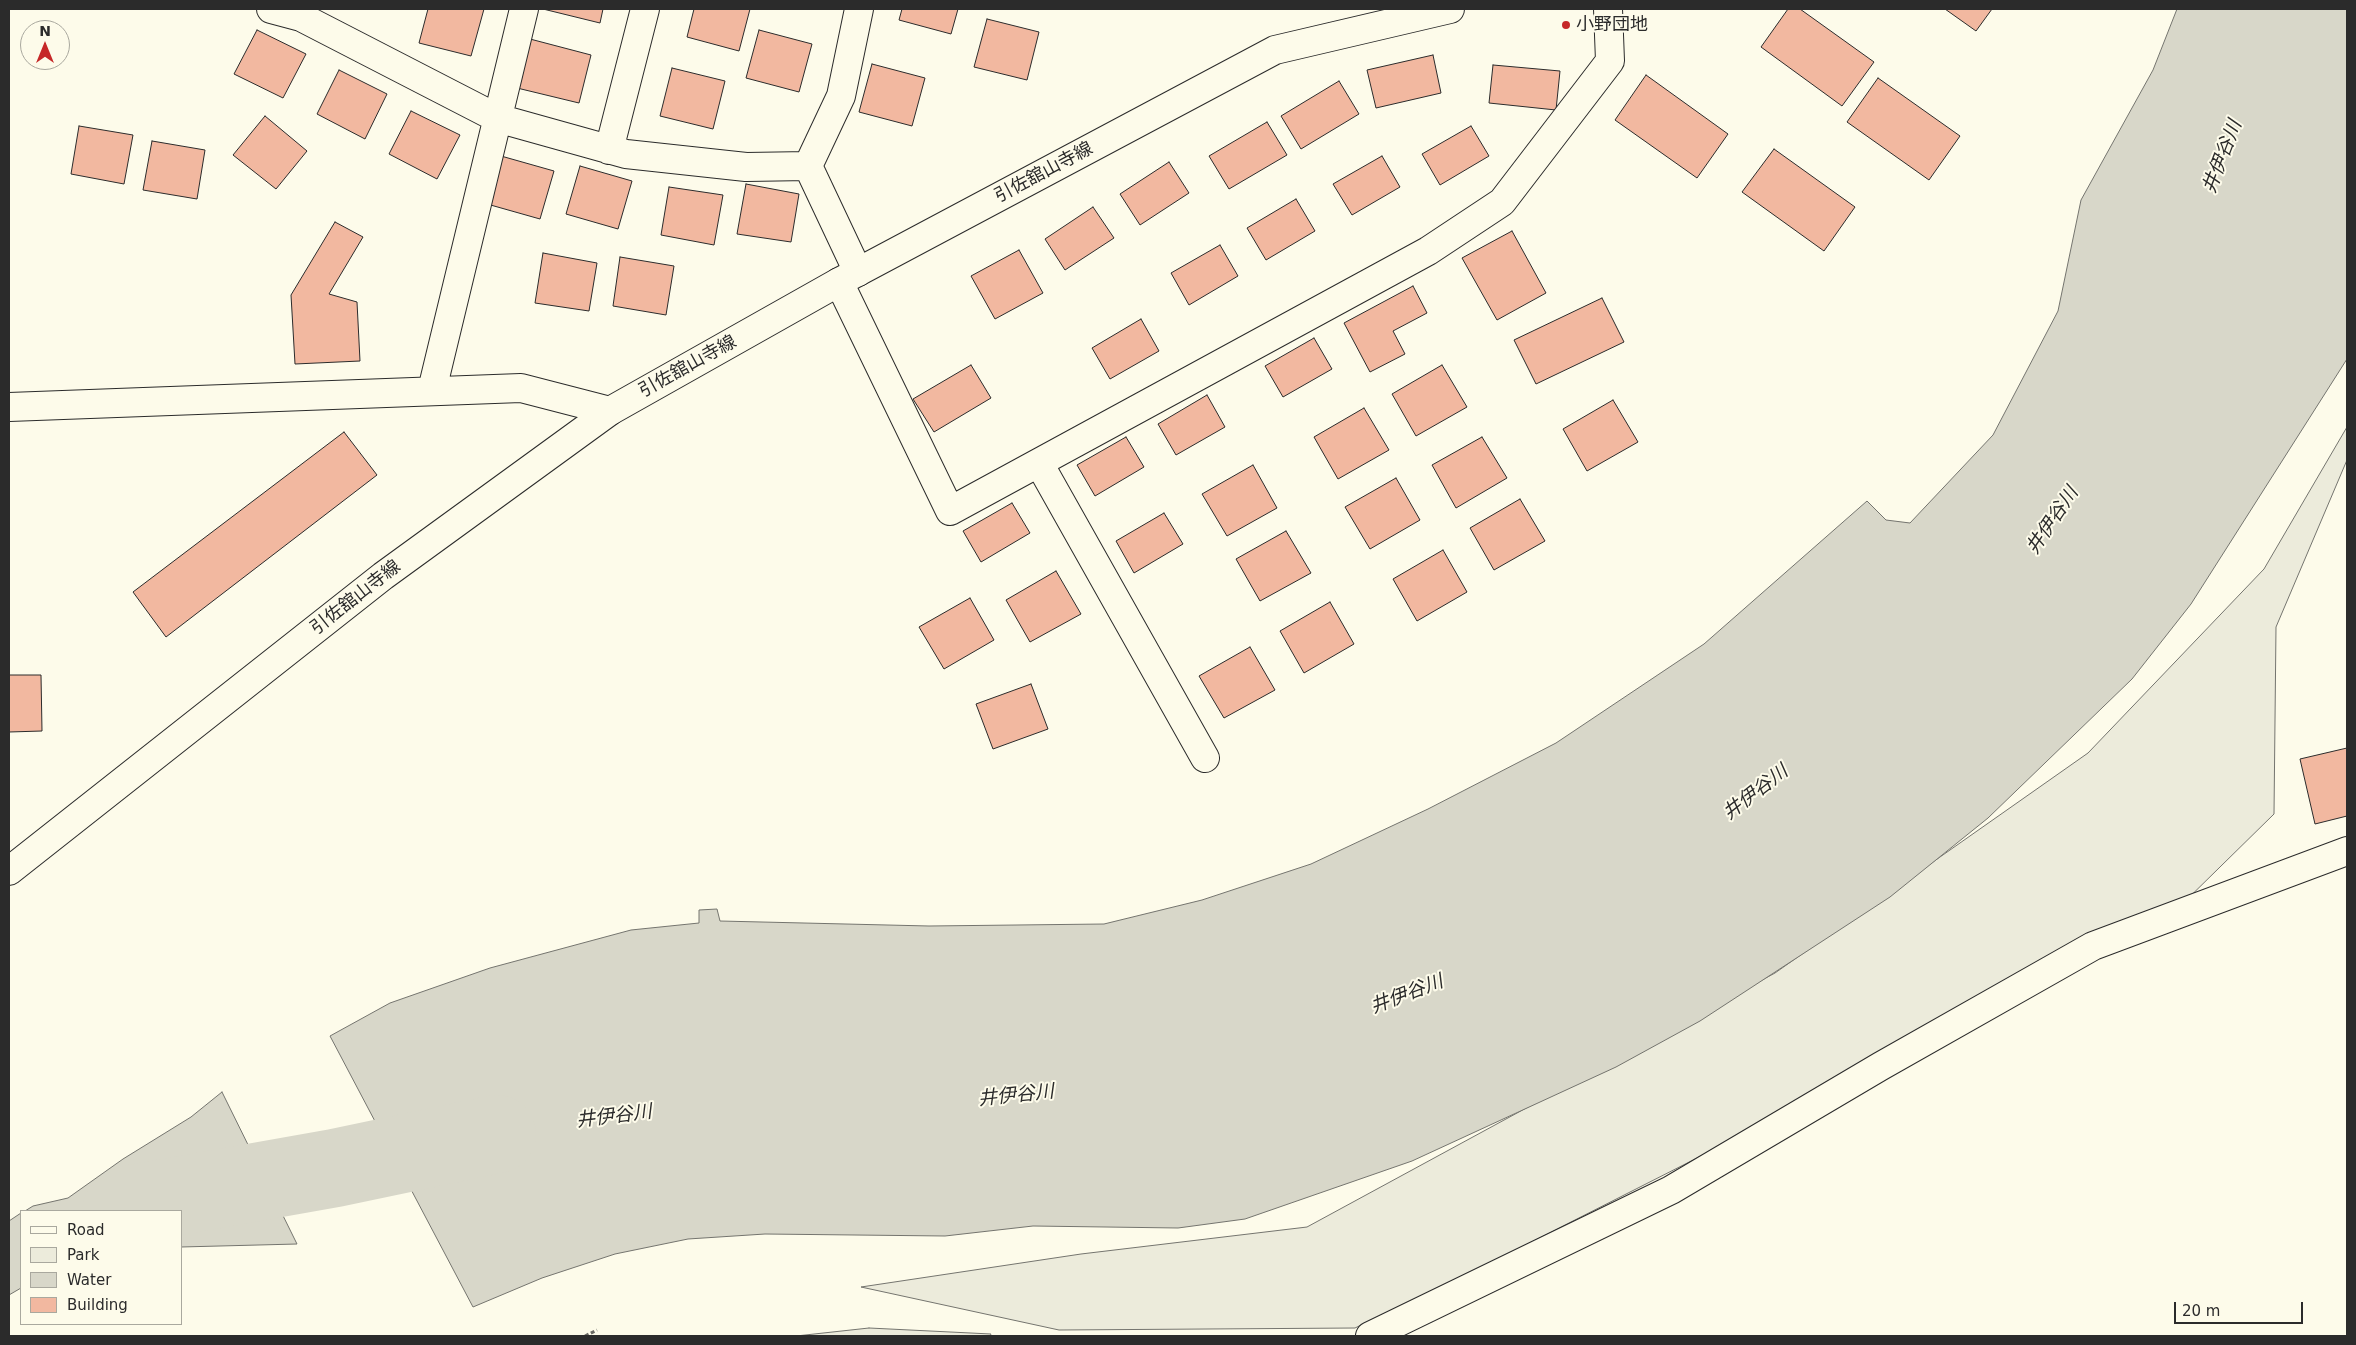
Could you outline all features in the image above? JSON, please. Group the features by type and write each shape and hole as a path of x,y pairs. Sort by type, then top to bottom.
{"street":[{"path":"271,9 301,17 497,118 626,154 746,167 808,166"},
{"path":"432,390 524,9"},
{"path":"609,150 645,9"},
{"path":"860,9 841,96 808,166 848,277 950,511 1428,251 1502,202 1610,61 1608,9"},
{"name":"引佐舘山寺線","path":"9,871 383,576 610,411 848,277 1274,50 1450,9"},
{"path":"9,407 521,388 610,411"},
{"path":"1039,463 1205,758"},
{"path":"1370,1336 1670,1190 1881,1066 2093,946 2347,851"}],"path":[{"path":"585,1336 597,1330"}],"green space":[{"path":"2347,427 2347,460 2276,627 2274,814 2166,920 1504,1256 1355,1328 1059,1330 861,1287 1081,1254 1307,1227 1775,973 2088,753 2264,569"},
{"path":"869,1328 991,1334 990,1336 796,1336"}],"water":[{"path":"2177,9 2347,9 2347,359 2191,604 2132,679 1988,818 1890,897 1700,1021 1616,1067 1412,1161 1245,1219 1178,1228 1033,1226 945,1236 765,1234 688,1239 615,1254 542,1278 473,1307 330,1036 390,1003 490,968 631,930 699,923 699,910 717,909 720,921 929,926 1104,924 1202,900 1311,864 1428,809 1556,743 1704,644 1867,501 1886,520 1910,523 1993,435 2058,311 2081,200 2153,70"},
{"path":"222,1092 297,1244 182,1247 182,1210 27,1210 33,1206 68,1198 123,1159 191,1117"},
{"path":"20,1214 20,1289 9,1295 9,1221"}],"building":[{"path":"428,9 484,9 471,56 419,43"},
{"path":"543,9 603,9 600,23"},
{"path":"694,9 750,9 739,51 687,37"},
{"path":"902,9 958,9 951,34 899,20"},
{"path":"1788,9 1800,9 1874,62 1842,106 1761,47"},
{"path":"1945,9 1992,9 1976,31"},
{"path":"987,19 1039,32 1027,80 974,67"},
{"path":"257,30 306,54 283,98 234,74"},
{"path":"759,30 812,44 799,92 746,78"},
{"path":"530,39 591,55 579,103 517,88"},
{"path":"1433,55 1441,93 1376,108 1367,70"},
{"path":"872,64 925,78 912,126 859,112"},
{"path":"1493,65 1560,71 1556,110 1489,103"},
{"path":"672,68 725,81 713,129 660,116"},
{"path":"339,70 387,94 365,139 317,114"},
{"path":"1646,75 1728,134 1697,178 1615,120"},
{"path":"1878,78 1960,136 1929,180 1847,122"},
{"path":"1339,81 1359,114 1301,149 1281,116"},
{"path":"411,111 460,135 437,179 389,154"},
{"path":"265,116 307,151 276,189 233,155"},
{"path":"1267,122 1287,155 1229,189 1209,156"},
{"path":"79,126 133,135 124,184 71,174"},
{"path":"1471,126 1489,156 1440,185 1422,154"},
{"path":"152,141 205,150 197,199 143,190"},
{"path":"1774,149 1855,207 1824,251 1742,192"},
{"path":"501,156 554,171 540,219 487,204"},
{"path":"1382,156 1400,187 1352,215 1333,184"},
{"path":"1169,162 1189,193 1140,225 1120,194"},
{"path":"580,166 632,181 618,229 566,214"},
{"path":"746,184 799,194 791,242 737,234"},
{"path":"669,187 723,195 714,245 661,235"},
{"path":"1296,199 1315,231 1266,260 1247,228"},
{"path":"1093,207 1114,238 1065,270 1045,239"},
{"path":"335,222 363,237 329,294 357,302 360,361 295,364 291,295"},
{"path":"1512,231 1546,293 1497,320 1462,258"},
{"path":"1220,245 1238,276 1189,305 1171,273"},
{"path":"1019,250 1043,293 995,319 971,276"},
{"path":"543,253 597,263 589,311 535,303"},
{"path":"620,257 674,266 666,315 613,306"},
{"path":"1413,286 1427,313 1393,331 1405,354 1370,372 1344,323"},
{"path":"1602,298 1624,342 1536,384 1514,340"},
{"path":"1141,319 1159,351 1110,379 1092,348"},
{"path":"1314,338 1332,369 1283,397 1265,366"},
{"path":"971,365 991,398 934,432 913,399"},
{"path":"1442,365 1467,407 1416,436 1392,394"},
{"path":"1207,395 1225,427 1176,455 1158,424"},
{"path":"1613,400 1638,442 1587,471 1563,429"},
{"path":"1364,408 1389,450 1338,479 1314,437"},
{"path":"344,432 377,475 166,637 133,592"},
{"path":"1126,437 1144,467 1095,496 1077,465"},
{"path":"1482,437 1507,478 1456,508 1432,465"},
{"path":"1253,465 1277,508 1227,536 1202,494"},
{"path":"1396,478 1420,520 1370,549 1345,507"},
{"path":"1520,499 1545,541 1494,570 1470,528"},
{"path":"1012,503 1030,533 981,562 963,531"},
{"path":"1164,513 1183,544 1134,573 1116,541"},
{"path":"1286,531 1311,573 1260,601 1236,559"},
{"path":"1443,550 1467,592 1417,621 1393,579"},
{"path":"1056,571 1081,614 1030,642 1006,600"},
{"path":"970,598 994,640 944,669 919,627"},
{"path":"1330,602 1354,644 1304,673 1280,631"},
{"path":"1250,647 1275,690 1224,718 1199,676"},
{"path":"9,675 41,675 42,731 9,732"},
{"path":"1031,684 1048,729 993,749 976,704"},
{"path":"2347,748 2347,816 2315,824 2300,759"}],"waterway":[{"name":"井伊谷川","path":"123,1210 132,1204 335,1168 497,1134"}],"place":[{"name":"小野団地","path":"1566,25"}]}
